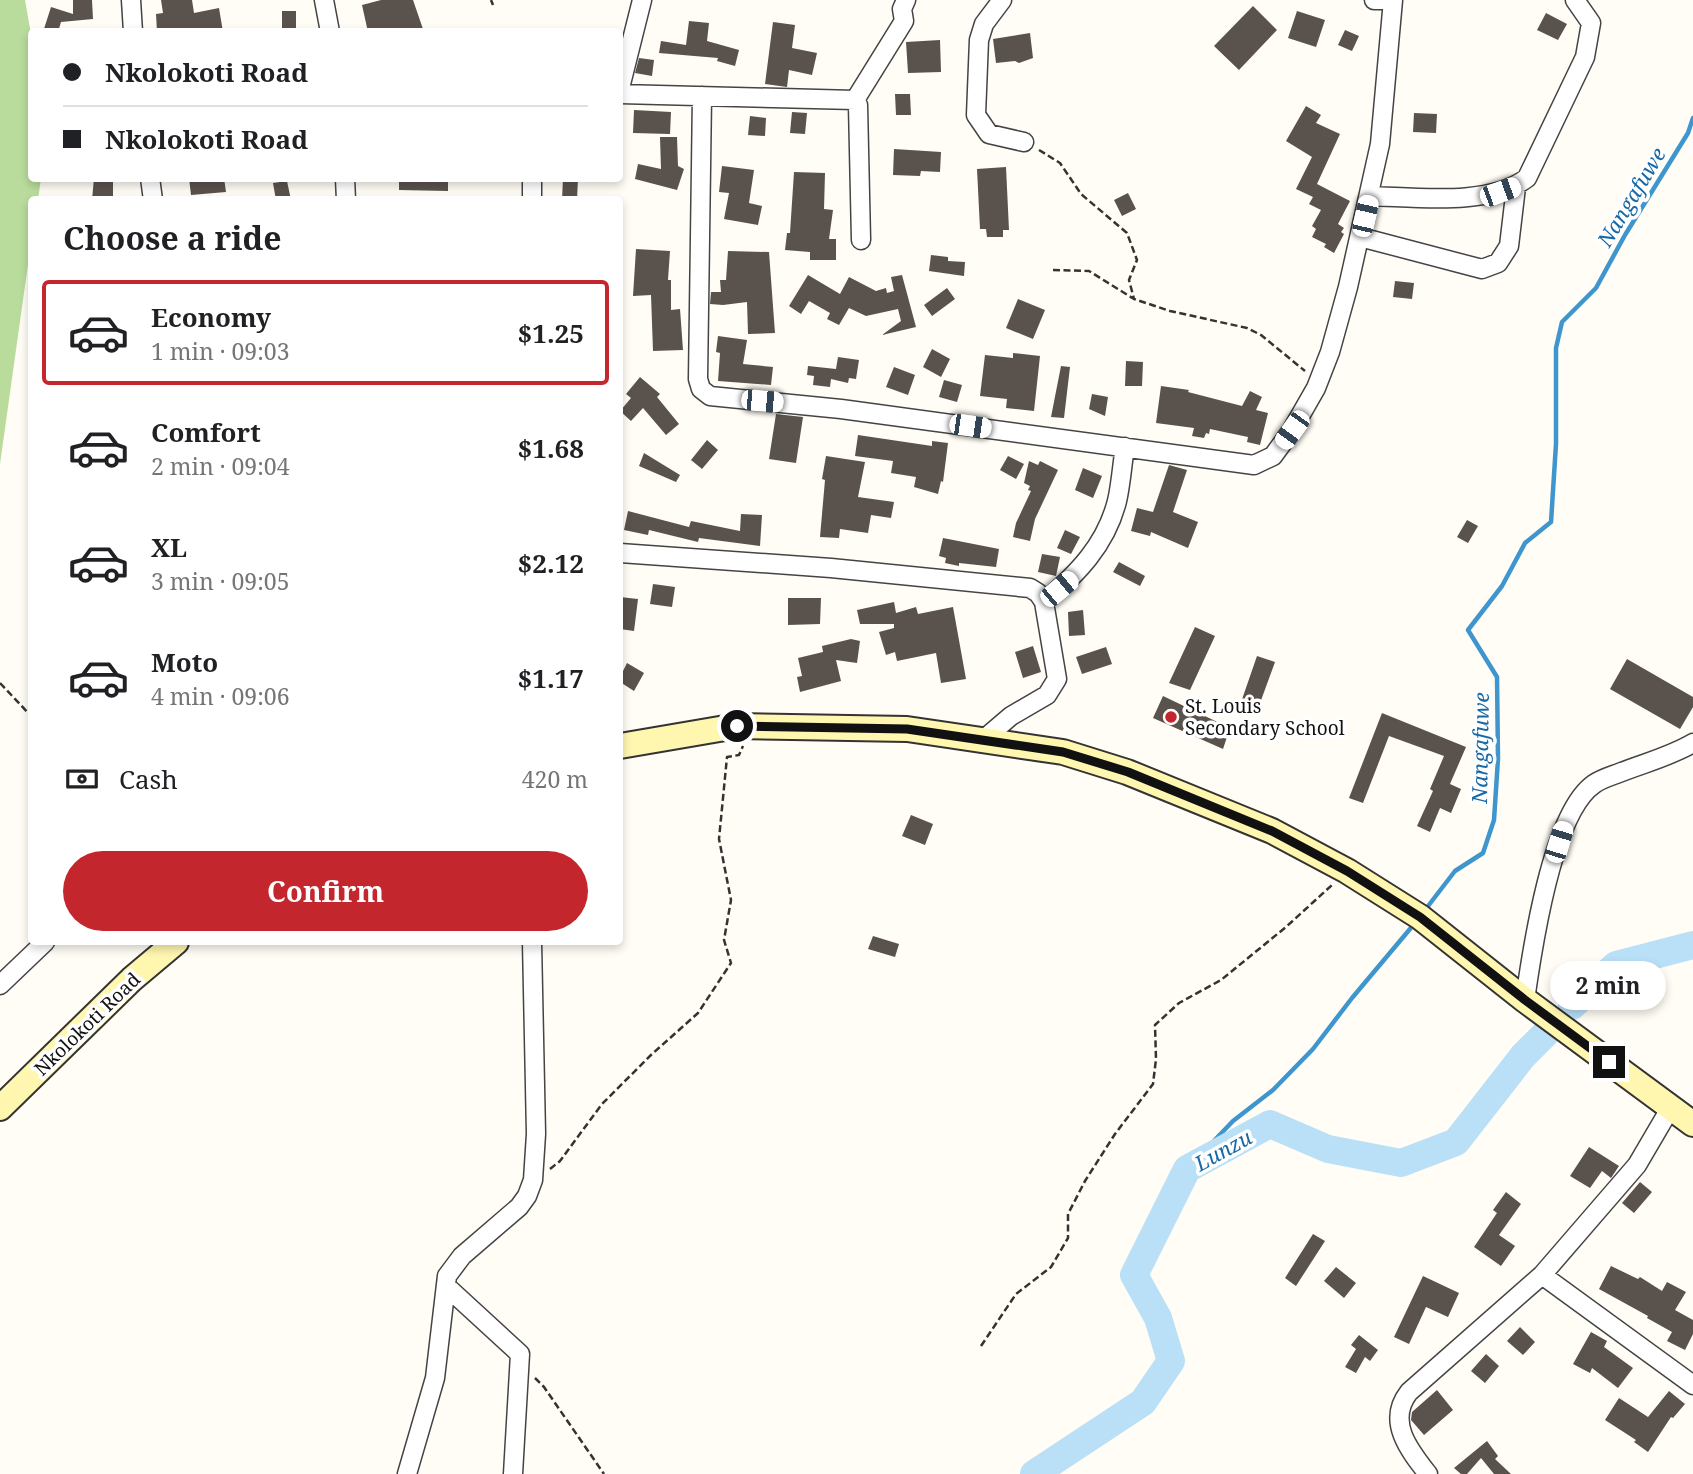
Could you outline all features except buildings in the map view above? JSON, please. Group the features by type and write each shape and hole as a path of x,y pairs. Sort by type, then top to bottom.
{"main road":[{"path":"623,745 737,726 907,729 1063,752 1128,772 1272,831 1347,871 1420,917 1525,1000 1693,1124"},
{"name":"Nkolokoti Road","path":"0,1108 132,979 172,945"}],"street":[{"path":"131,0 134,28"},
{"path":"324,0 329,28"},
{"path":"623,79 642,0"},
{"path":"855,100 904,21 902,9 906,0"},
{"path":"1002,0 984,23 979,40 976,115 989,134 1024,142"},
{"path":"702,96 698,379 701,389 710,396 841,409 1254,464 1273,456 1292,430 1318,383 1337,326 1370,196 1380,144 1394,0 1374,0"},
{"path":"1370,196 1449,197 1500,192 1516,187 1527,178 1585,57 1591,23 1575,0"},
{"path":"623,91 855,100 859,105 861,240"},
{"path":"1360,237 1482,269 1498,263 1509,246 1516,187"},
{"path":"1044,602 1073,577 1102,538 1116,502 1125,447"},
{"path":"623,553 831,568 1030,588 1038,593 1044,602 1057,679 1047,695 1011,716 984,739"},
{"path":"1525,1000 1553,859 1564,825 1573,809 1595,782 1674,754 1693,743"},
{"path":"0,985 42,945"},
{"path":"407,1474 435,1378 447,1276 453,1265 519,1207 533,1180 536,1134 532,945"},
{"path":"1428,1474 1414,1457 1402,1434 1399,1424 1401,1402 1542,1275 1637,1165 1671,1107"},
{"path":"1542,1275 1693,1385"},
{"path":"446,1286 520,1354 513,1474"}],"path":[{"path":"491,0 493,5"},
{"path":"1024,142 1060,163 1082,194 1127,233 1137,260 1129,280 1134,299"},
{"path":"1054,270 1089,271 1134,299 1170,311 1247,328 1261,335 1318,383"},
{"path":"0,683 28,713"},
{"path":"533,1180 560,1161 602,1104 698,1013 731,963 724,940 731,900 719,839 727,757 739,755 750,726"},
{"path":"981,1346 1016,1294 1051,1267 1068,1238 1068,1214 1085,1181 1115,1134 1153,1084 1156,1024 1179,1003 1221,980 1286,927 1347,871"},
{"path":"519,1364 544,1387 604,1474"}],"green space":[{"path":"0,0 25,0 30,28 28,182 41,182 38,196 28,196 28,264 0,464"}],"waterway":[{"name":"Nangafuwe","path":"1425,910 1455,871 1483,853 1494,820 1498,759 1497,677 1468,630 1502,586 1525,543 1551,522 1556,444 1556,348 1562,322 1596,288 1625,235 1688,133 1693,118"},
{"name":"Nangafuwe","path":"1187,1169 1233,1121 1273,1090 1313,1049 1415,923"},
{"name":"Lunzu","path":"1572,1006 1616,965 1693,945"},
{"name":"Lunzu","path":"1034,1474 1143,1402 1171,1361 1158,1318 1134,1275 1187,1169 1270,1124 1328,1149 1401,1163 1456,1142 1523,1056 1545,1034"}],"place":[{"name":"St. Louis Secondary School","path":"1171,717"}],"route":[{"path":"737,726 907,729 1063,752 1128,772 1272,831 1347,871 1420,917 1609,1062"}]}
